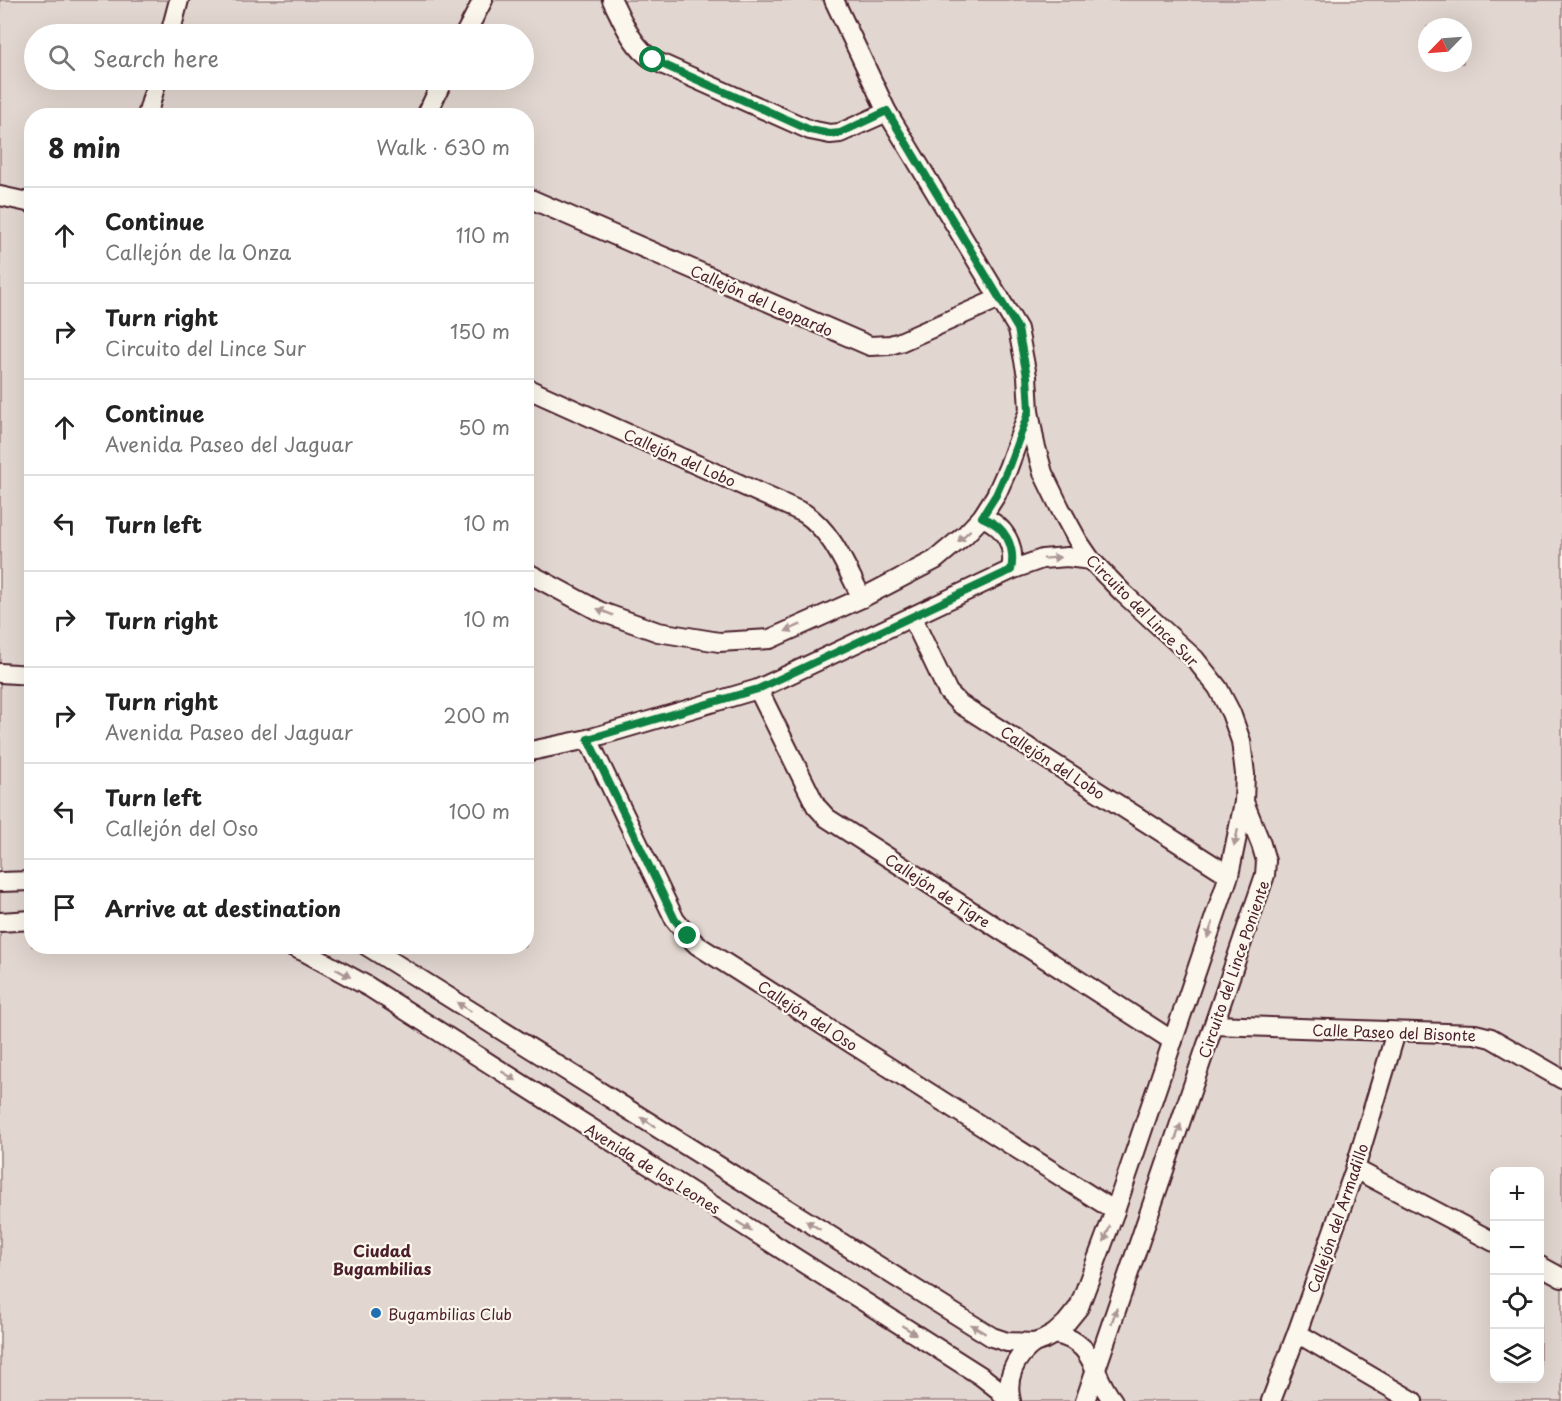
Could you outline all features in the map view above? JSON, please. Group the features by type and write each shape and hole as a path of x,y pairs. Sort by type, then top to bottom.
{"street":[{"path":"173,24 179,0"},
{"path":"470,24 483,0"},
{"path":"612,0 632,39 639,49 653,60 810,130 830,134 840,133 887,111"},
{"name":"Circuito del Lince Sur","path":"834,0 887,111 1018,329 1027,376 1029,411 1043,473 1078,541 1091,560 1195,660 1218,688 1231,713 1241,741 1245,774 1244,802"},
{"path":"149,108 154,90"},
{"path":"430,108 438,90"},
{"path":"0,196 24,201"},
{"name":"Callejón del Leopardo","path":"534,200 870,346 900,342 1000,298"},
{"name":"Callejón del Lobo","path":"534,392 804,513 829,536 862,598"},
{"path":"534,576 599,610 657,632 719,642 770,639 862,598 935,560 965,536 982,517 996,495 1029,411"},
{"path":"982,517 997,525 1007,537 1012,553 1011,570"},
{"path":"534,750 588,739 758,689 1011,570 1042,558 1067,557 1091,560"},
{"name":"Callejón del Lobo","path":"912,618 948,692 960,704 1228,875"},
{"path":"0,673 24,674"},
{"name":"Callejón de Tigre","path":"758,689 816,806 827,818 1173,1041"},
{"name":"Callejón del Oso","path":"588,739 675,920 697,945 1115,1211"},
{"path":"1010,1401 1009,1388 1012,1370 1021,1354 1034,1343 1054,1334 1079,1307 1115,1211 1228,875 1244,802"},
{"name":"Circuito del Lince Poniente","path":"1085,1401 1265,875 1266,861 1244,802"},
{"path":"0,882 24,881"},
{"path":"0,922 24,920"},
{"name":"Avenida de los Leones","path":"309,954 369,987 981,1376 1010,1401"},
{"path":"383,954 992,1337 1007,1342 1034,1343"},
{"name":"Calle Paseo del Bisonte","path":"1214,1025 1475,1034 1491,1038 1562,1079"},
{"name":"Callejón del Armadillo","path":"1271,1401 1355,1169 1396,1032"},
{"path":"1355,1169 1490,1240"},
{"path":"1544,1269 1562,1278"},
{"path":"1297,1333 1413,1401"},
{"path":"1054,1334 1079,1344 1090,1356 1106,1393 1113,1401"}],"shaded area":[{"path":"0,0 1562,0 1562,1401 0,1401"}],"place":[{"name":"Bugambilias Club","path":"376,1313"}],"district":[{"name":"Ciudad Bugambilias","path":"382,1259"}],"route":[{"path":"653,60 810,130 830,134 840,133 887,111 1018,329 1027,376 1029,411 1008,468 996,495 982,517 997,525 1007,537 1012,553 1011,570 758,689 588,739 675,920 688,936"}]}
